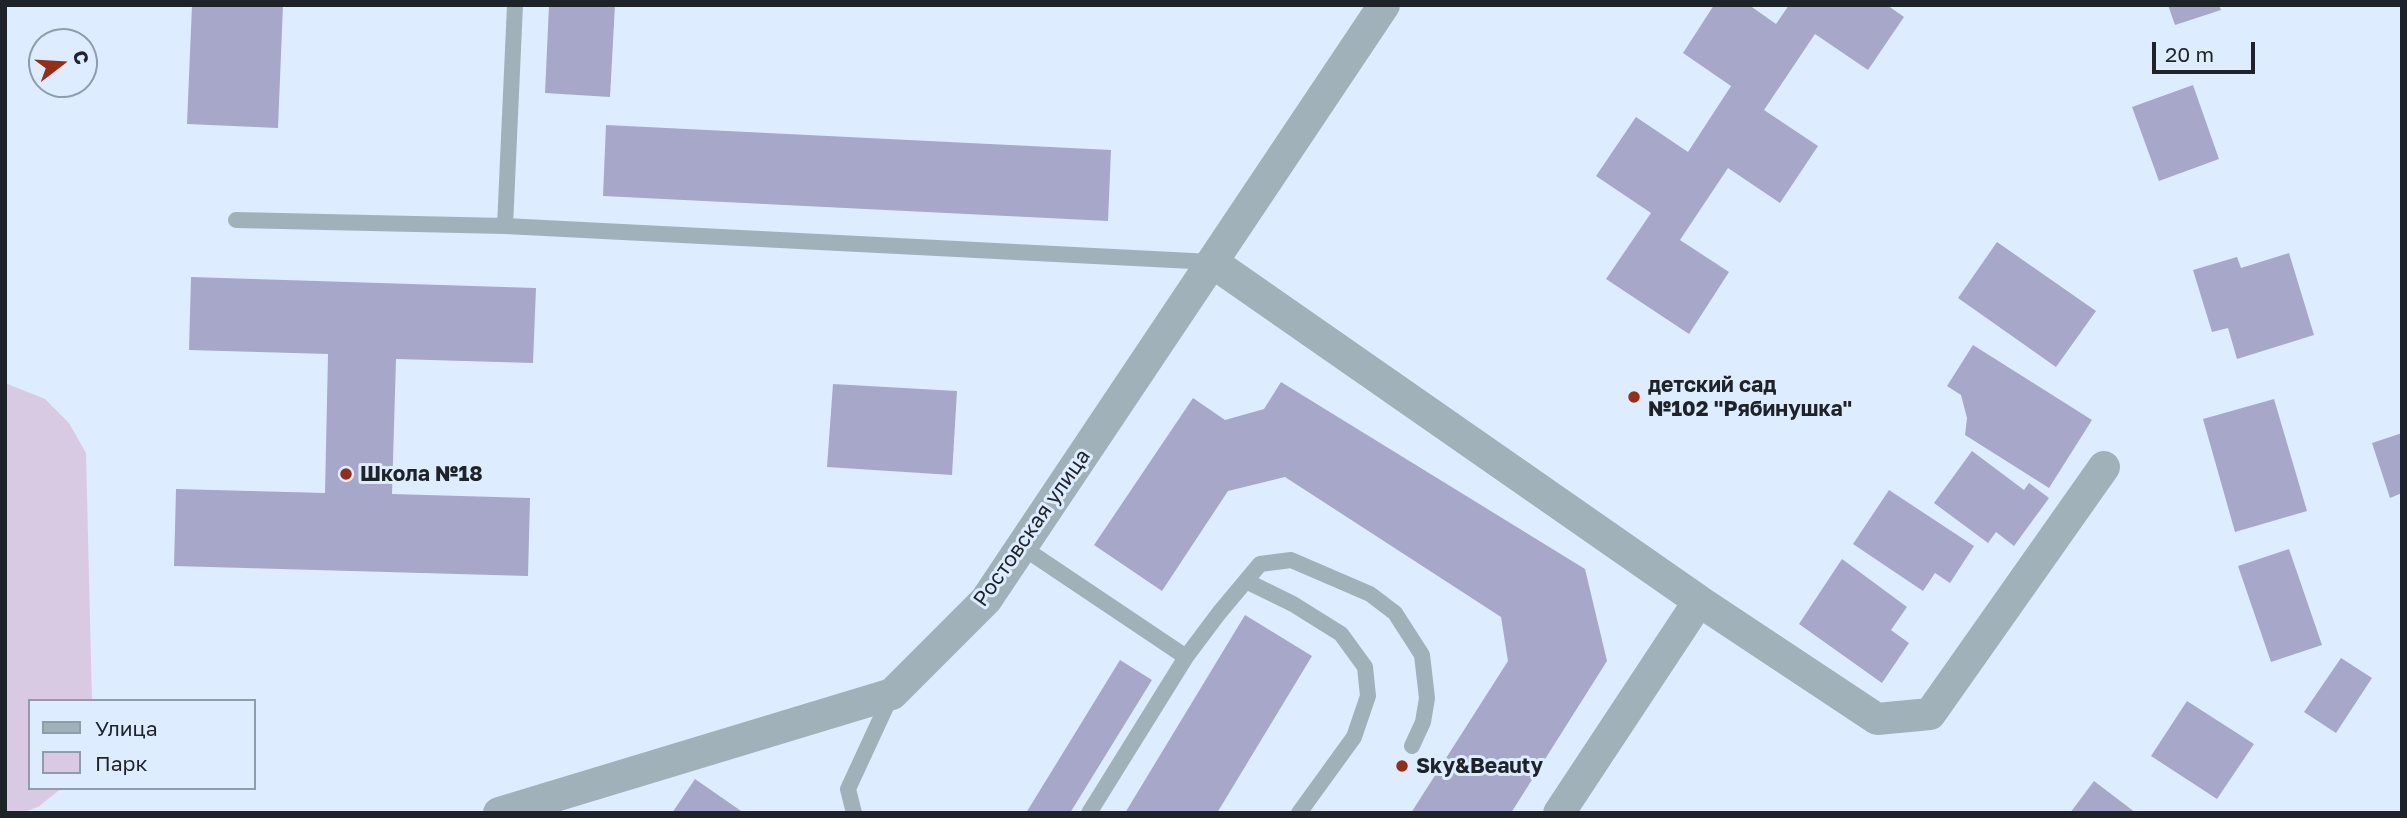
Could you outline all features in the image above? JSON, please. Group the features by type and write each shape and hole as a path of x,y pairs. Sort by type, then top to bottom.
{"street":[{"name":"Ростовская улица","path":"499,813 892,694 986,600 1384,5"},
{"path":"1212,262 1699,601 1877,719 1930,714 2104,467"},
{"path":"1559,813 1699,601"}],"lane":[{"path":"505,226 515,5"},
{"path":"236,220 505,226 1212,262"},
{"path":"1022,547 1186,657"},
{"path":"1089,813 1186,657 1260,564 1291,560 1360,589 1395,613 1422,655 1425,675 1427,698 1423,722 1412,746"},
{"path":"1246,581 1293,604 1341,634 1365,667 1368,696 1354,737 1299,813"},
{"path":"854,813 848,789 892,694"}],"green space":[{"path":"5,383 45,399 69,423 86,453 92,699 28,699 28,790 59,790 38,807 21,813 5,813"}],"building":[{"path":"192,5 283,5 278,128 187,124"},
{"path":"549,5 615,5 610,97 545,93"},
{"path":"1714,5 1749,5 1776,24 1789,5 1887,5 1904,17 1868,70 1815,34 1764,110 1818,146 1780,203 1728,168 1680,240 1729,272 1689,334 1606,279 1651,213 1596,176 1636,117 1688,152 1731,86 1683,53"},
{"path":"2168,5 2219,5 2221,10 2175,25"},
{"path":"2193,85 2219,159 2159,181 2132,107"},
{"path":"606,125 1111,150 1108,221 603,196"},
{"path":"1997,242 2096,311 2056,367 1958,298"},
{"path":"2289,253 2314,335 2237,359 2228,328 2212,332 2193,270 2237,257 2241,268"},
{"path":"191,277 536,288 533,363 396,359 392,494 530,498 528,576 174,566 176,489 325,493 328,354 189,350"},
{"path":"1973,345 2092,420 2049,488 1965,435 1967,418 1961,395 1947,386"},
{"path":"1281,382 1585,569 1607,661 1511,813 1411,813 1508,661 1501,617 1285,477 1228,491 1162,591 1094,545 1193,398 1225,420 1264,409"},
{"path":"833,384 957,391 952,475 827,467"},
{"path":"2274,399 2307,511 2235,532 2203,419"},
{"path":"2402,433 2402,493 2390,498 2372,443"},
{"path":"1972,451 2024,490 2029,483 2049,498 2014,546 1996,532 1988,543 1934,503"},
{"path":"1889,490 1974,546 1950,583 1935,573 1923,591 1853,544"},
{"path":"2289,549 2322,645 2271,662 2238,566"},
{"path":"1842,559 1907,607 1891,630 1909,643 1882,683 1799,624"},
{"path":"1245,615 1312,656 1217,813 1125,813"},
{"path":"2341,658 2372,678 2336,733 2304,712"},
{"path":"1120,660 1152,680 1070,813 1026,813"},
{"path":"2187,701 2254,744 2217,799 2151,756"},
{"path":"695,779 744,813 672,813"},
{"path":"2094,781 2136,813 2070,813"}],"place":[{"name":"детский сад №102 \"Рябинушка\"","path":"1634,397"},
{"name":"Школа №18","path":"346,474"},
{"name":"Sky&Beauty","path":"1402,766"}]}
